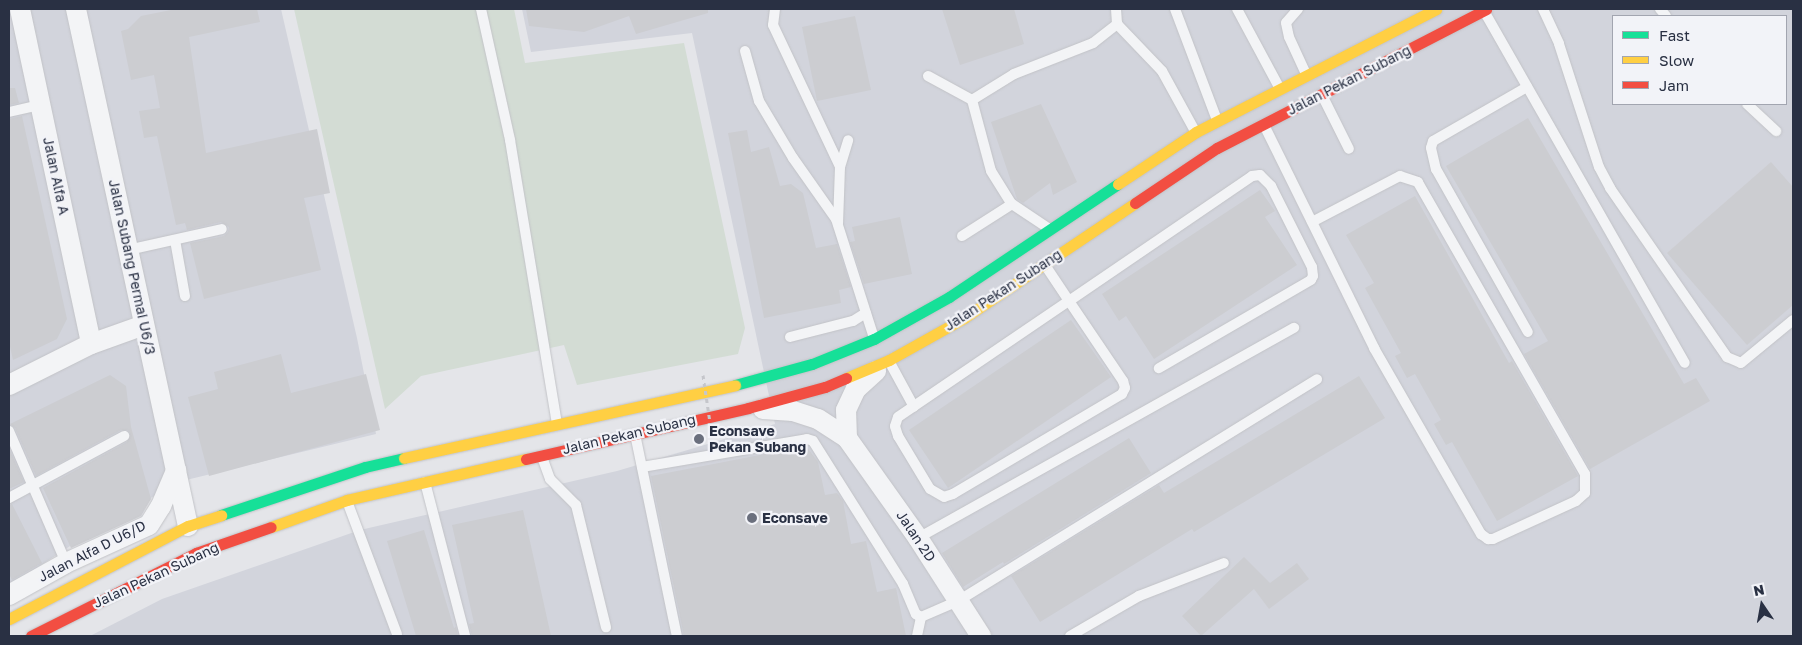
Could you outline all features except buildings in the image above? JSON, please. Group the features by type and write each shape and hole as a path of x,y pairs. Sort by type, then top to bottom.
{"main road":[{"name":"Jalan Pekan Subang","path":"9,619 188,526 365,467 744,383 812,364 874,339 949,298 1196,132 1436,9"},
{"name":"Jalan Pekan Subang","path":"31,636 196,553 347,500 425,480 748,408 825,387 889,360 964,318 1217,148 1485,9"}],"street":[{"name":"Jalan Alfa A","path":"20,9 91,344"},
{"name":"Jalan Subang Permai U6/3","path":"76,9 188,526"},
{"path":"9,381 91,344 144,325"},
{"path":"847,438 846,410 856,389 889,360"},
{"name":"Jalan 2D","path":"748,408 801,414 818,419 847,438 918,538 981,636"},
{"name":"Jalan Alfa D U6/D","path":"9,594 66,563 149,525 161,506 176,470"}],"lane":[{"path":"481,9 510,140 558,425"},
{"path":"775,9 773,25 840,167"},
{"path":"1116,9 1118,24 1162,71 1196,132"},
{"path":"1175,9 1217,121"},
{"path":"1237,9 1279,88"},
{"path":"1298,9 1286,23 1289,37 1306,75"},
{"path":"1485,9 1527,87 1685,363"},
{"path":"1543,9 1559,44 1599,167 1610,188 1727,356 1741,363 1793,320"},
{"path":"972,100 1014,74 1093,43 1118,24"},
{"path":"745,51 759,101 793,158 836,219 874,339"},
{"path":"928,76 972,100 990,171 1012,204 1050,230"},
{"path":"1527,87 1433,141 1430,148 1436,169 1528,332"},
{"path":"1322,94 1349,148"},
{"path":"9,112 40,105"},
{"path":"1748,105 1776,131"},
{"path":"1264,124 1312,222 1374,348 1481,534 1488,539 1493,539 1576,501 1584,493 1585,474 1418,182 1400,176 1312,222"},
{"path":"838,227 840,167 848,140"},
{"path":"1044,264 1069,300 1124,381 1125,388 1122,394 953,494 944,497 930,489 898,436 895,426 898,417 914,407 1069,300 1252,176 1260,175 1271,186 1312,267 1313,276 1311,280 1159,368"},
{"path":"962,236 1012,204"},
{"path":"128,250 222,229"},
{"path":"175,240 186,296"},
{"path":"790,337 853,321 866,313"},
{"path":"918,538 1294,328"},
{"path":"889,360 914,407"},
{"path":"920,616 958,601 1317,379"},
{"path":"9,431 66,563"},
{"path":"635,433 676,636"},
{"path":"9,498 124,436"},
{"path":"642,467 807,439 813,441 903,584 916,614 920,616"},
{"path":"541,454 550,479 576,505 606,627"},
{"path":"425,480 465,636"},
{"path":"347,500 397,634"},
{"path":"1070,636 1139,596 1224,562"},
{"path":"917,636 920,616"}],"path":[{"path":"703,375 712,436"}],"shaded area":[{"path":"9,9 281,9 357,338 376,434 178,482 84,537 9,586"},
{"path":"294,9 514,9 525,63 684,43 745,328 738,354 577,385 564,345 421,376 385,409"},
{"path":"522,9 1793,9 1793,636 90,636 162,599 360,530 617,471 775,424 692,33 531,52"}],"traffic: fast":[{"path":"735,385 812,364 874,339 949,297 1118,184"},
{"path":"221,515 365,467 404,458"}],"traffic: slow":[{"path":"1118,184 1196,132 1436,9"},
{"path":"846,378 889,360 964,318 1135,203"},
{"path":"404,458 735,385"},
{"path":"271,527 347,500 526,459"},
{"path":"9,619 188,526 221,515"}],"traffic: jam":[{"path":"1135,203 1217,148 1486,9"},
{"path":"526,459 748,408 825,387 846,378"},
{"path":"31,636 196,553 271,527"}],"place":[{"name":"Econsave Pekan Subang","path":"699,439"},
{"name":"Econsave","path":"752,518"}]}
